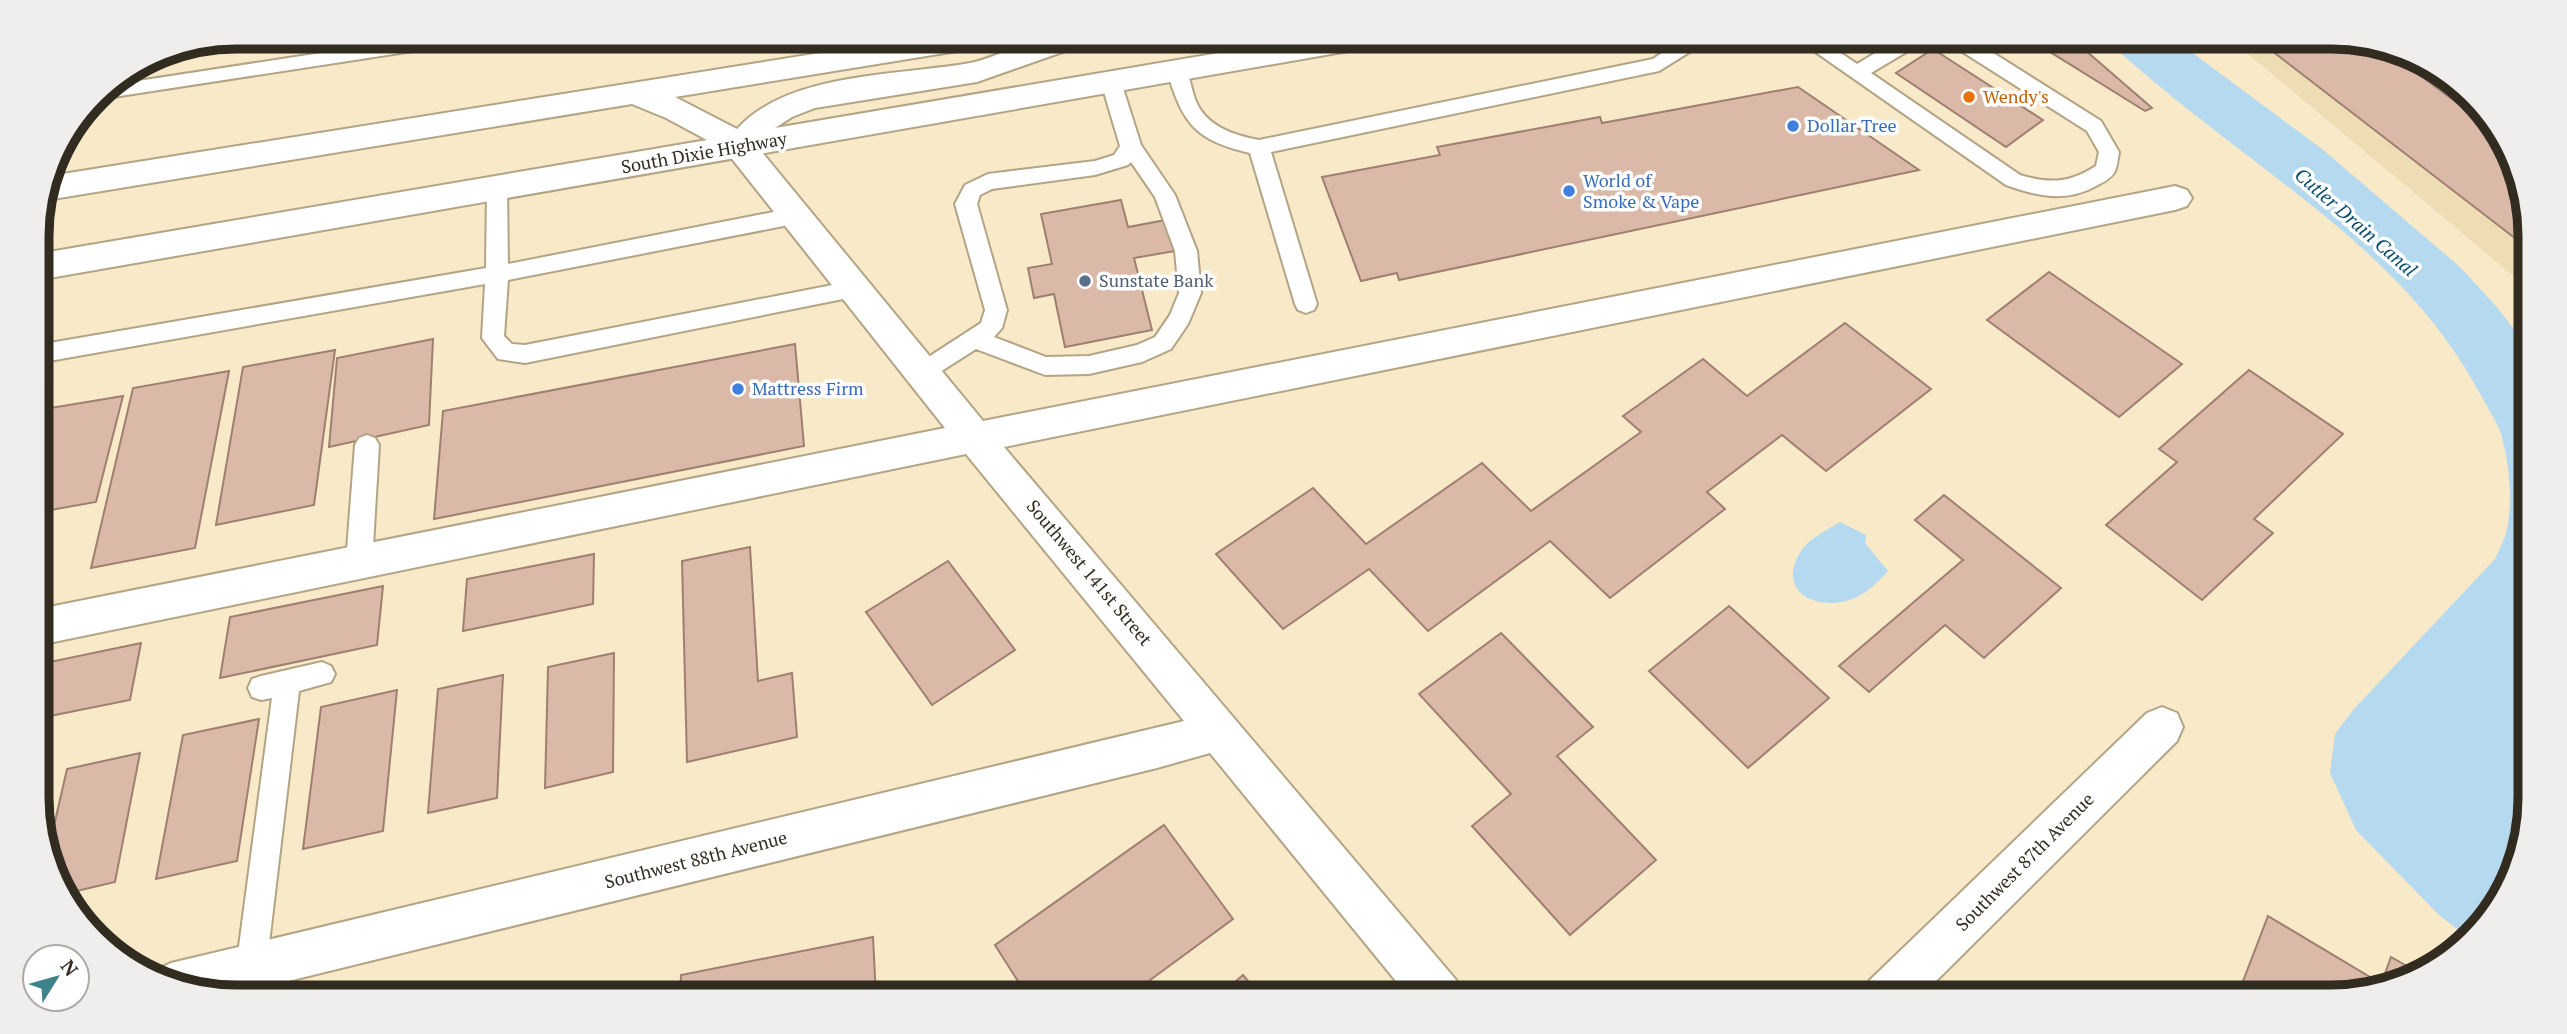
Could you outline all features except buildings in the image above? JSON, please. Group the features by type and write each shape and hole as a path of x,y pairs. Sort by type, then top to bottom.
{"main road":[{"path":"56,186 907,49"},
{"path":"740,147 758,124 772,112 791,103 814,97 978,72 1041,49"},
{"name":"South Dixie Highway","path":"49,265 1303,49"},
{"name":"Southwest 141st Street","path":"634,93 682,111 713,127 740,147 921,373 1429,985"},
{"path":"49,624 975,438 2052,207 2175,198"},
{"name":"Southwest 87th Avenue","path":"1899,985 2162,727"},
{"name":"Southwest 88th Avenue","path":"197,980 1130,755 1220,730"}],"lane":[{"path":"118,91 388,49"},
{"path":"1177,71 1189,109 1209,131 1228,141 1259,147 1659,64 1677,49"},
{"path":"1823,49 2052,207 2105,170 2109,152 2094,126 1973,49"},
{"path":"1858,72 1896,49"},
{"path":"976,340 1045,366 1089,365 1142,353 1163,343 1180,318 1190,293 1186,251 1165,195 1131,147 1111,82"},
{"path":"921,373 991,328 996,310 966,204 972,190 997,180 1095,168 1121,160 1131,147"},
{"path":"1259,147 1306,304"},
{"path":"497,188 497,274 493,338 506,353 525,354 853,289"},
{"path":"49,352 497,274 794,216"},
{"path":"359,563 367,445"},
{"path":"251,969 274,685 322,674"}],"shaded area":[{"path":"2242,49 2343,49 2367,53 2414,68 2454,95 2472,113 2493,143 2512,188 2518,236 2518,280"}],"water":[{"name":"Cutler Drain Canal","path":"2116,49 2187,49 2322,149 2460,267 2518,335 2516,822 2508,858 2493,891 2461,932 2439,915 2356,830 2330,773 2335,734 2354,709 2495,559 2506,533 2510,506 2508,469 2499,429 2453,350 2424,311 2391,276 2319,211"},
{"path":"1840,522 1866,535 1865,543 1888,571 1855,598 1842,602 1815,601 1797,589 1793,579 1794,566 1809,542"}],"place":[{"name":"Wendy's","path":"1969,97"},
{"name":"Dollar Tree","path":"1793,126"},
{"name":"World of Smoke & Vape","path":"1569,191"},
{"name":"Sunstate Bank","path":"1085,281"},
{"name":"Mattress Firm","path":"738,389"}]}
